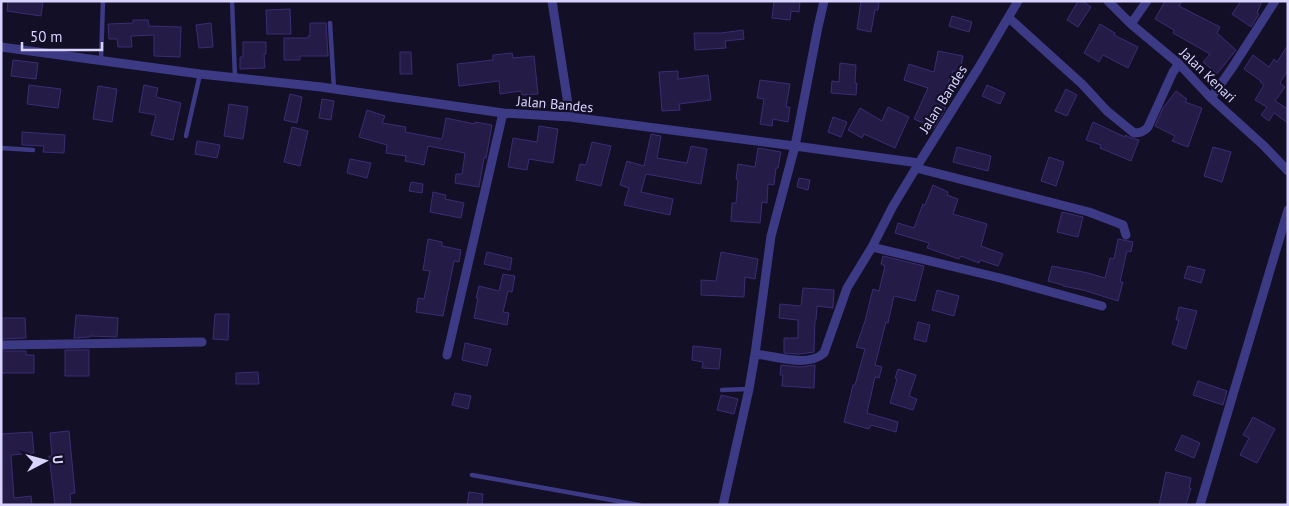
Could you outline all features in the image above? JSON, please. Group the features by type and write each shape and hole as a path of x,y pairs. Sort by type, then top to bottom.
{"street":[{"path":"552,1 570,118"},
{"path":"723,505 749,389 771,236 795,146 824,1"},
{"name":"Jalan Bandes","path":"1,47 200,74 334,89 503,113 570,118 795,146 918,165 1018,1"},
{"name":"Jalan Kenari","path":"1108,1 1131,24 1178,64 1288,171"},
{"path":"1131,24 1147,1"},
{"path":"1211,98 1275,1"},
{"path":"1009,18 1082,84 1107,111 1134,133 1145,131 1148,128 1172,72 1178,64"},
{"path":"447,355 503,113"},
{"path":"755,354 797,361 809,360 821,355 826,349 847,288 872,247 892,206 918,165 1089,212 1123,225 1126,235"},
{"path":"1200,505 1288,210"},
{"path":"872,247 1000,278 1102,306"},
{"path":"1,345 202,342"}],"lane":[{"path":"101,60 103,1"},
{"path":"232,1 235,78"},
{"path":"330,23 334,89"},
{"path":"186,136 200,74"},
{"path":"1,148 34,150"},
{"path":"722,390 749,389"},
{"path":"472,475 639,505"}],"building":[{"path":"8,1 43,1 41,16 7,11"},
{"path":"774,1 800,1 799,12 791,11 790,20 772,18"},
{"path":"861,1 879,1 878,10 875,10 871,32 857,29"},
{"path":"1078,1 1082,1 1091,7 1078,27 1067,20"},
{"path":"1165,1 1182,1 1179,6 1220,27 1217,33 1236,50 1217,74 1203,62 1210,54 1173,33 1174,30 1155,19"},
{"path":"1241,1 1262,1 1257,13 1259,14 1251,27 1232,14"},
{"path":"290,9 291,34 267,34 266,10"},
{"path":"952,16 972,22 969,32 949,26"},
{"path":"133,20 148,20 149,26 181,27 180,57 154,56 154,35 131,36 132,47 118,47 117,39 109,39 108,24 133,23"},
{"path":"211,23 213,47 199,48 196,25"},
{"path":"310,23 326,23 328,56 300,56 300,60 284,60 284,38 308,38 310,36"},
{"path":"1100,24 1115,33 1114,35 1138,47 1128,68 1103,55 1099,62 1084,53"},
{"path":"743,30 744,39 725,41 726,48 695,50 694,33 721,33"},
{"path":"243,42 266,42 266,54 264,54 265,68 240,69 240,57 243,57"},
{"path":"1288,45 1288,70 1280,83 1285,87 1275,101 1288,109 1288,123 1274,113 1269,121 1261,115 1267,107 1255,100 1264,85 1244,69 1253,55 1269,67 1274,59 1277,62"},
{"path":"938,51 963,56 960,72 953,71 941,100 947,103 934,128 914,119 928,88 904,80 909,64 934,72"},
{"path":"400,52 411,52 412,74 400,74"},
{"path":"512,53 513,58 534,56 538,94 522,95 521,91 500,94 499,81 459,86 457,64 493,60 493,55"},
{"path":"13,60 38,63 36,79 11,76"},
{"path":"840,63 856,65 856,95 831,93 832,81 839,82"},
{"path":"678,71 678,79 708,75 711,100 679,104 680,110 662,111 659,72"},
{"path":"760,80 790,84 786,107 790,107 788,122 773,119 772,126 760,124 764,99 757,98"},
{"path":"29,85 61,89 58,108 27,104"},
{"path":"144,85 158,88 156,97 181,103 173,140 151,135 156,115 139,112"},
{"path":"987,85 1005,93 1000,104 982,96"},
{"path":"98,86 117,89 112,122 93,119"},
{"path":"1066,89 1077,95 1067,116 1055,111"},
{"path":"1176,91 1187,99 1185,102 1202,108 1188,147 1172,141 1175,136 1155,126 1163,108"},
{"path":"290,94 302,97 297,123 284,120"},
{"path":"322,99 334,101 331,120 319,118"},
{"path":"229,104 248,107 243,139 224,136"},
{"path":"888,107 909,117 895,148 864,134 862,138 848,130 860,108 882,121"},
{"path":"367,110 385,116 382,123 406,127 405,132 442,139 446,118 475,124 475,122 492,125 479,187 455,183 456,174 462,174 465,153 428,146 424,165 405,161 406,156 386,153 387,145 359,137"},
{"path":"833,117 847,122 841,137 828,132"},
{"path":"1093,122 1125,137 1125,135 1139,140 1131,161 1100,148 1101,145 1086,140"},
{"path":"539,126 558,129 553,163 529,159 527,170 508,167 513,138 537,142"},
{"path":"292,127 308,131 300,166 284,162"},
{"path":"22,132 65,135 64,153 43,152 44,146 22,145"},
{"path":"651,134 661,136 657,158 687,163 691,146 707,149 701,184 646,174 641,192 673,199 670,215 624,205 629,188 620,185 627,161 644,166"},
{"path":"197,141 220,145 217,158 195,154"},
{"path":"592,142 611,146 601,186 576,180 580,164 586,165"},
{"path":"957,147 991,156 988,171 953,162"},
{"path":"1213,147 1231,152 1222,182 1204,176"},
{"path":"758,148 781,152 778,168 776,168 774,185 768,184 767,203 762,202 760,223 731,221 732,203 736,203 738,164 755,167"},
{"path":"1049,157 1064,162 1056,186 1041,181"},
{"path":"350,159 371,163 367,178 347,173"},
{"path":"799,178 810,180 808,190 797,187"},
{"path":"411,182 423,184 422,193 409,191"},
{"path":"933,185 948,192 947,195 958,199 953,214 987,224 981,246 1003,254 998,266 980,260 979,263 961,256 959,259 927,248 929,243 895,233 898,223 914,228"},
{"path":"433,192 446,195 445,199 464,203 461,218 430,212"},
{"path":"1062,212 1083,217 1078,237 1057,232"},
{"path":"428,239 442,242 442,246 461,250 459,262 454,261 443,316 416,312 418,298 424,299 430,271 423,270"},
{"path":"1118,239 1133,242 1131,252 1127,251 1120,282 1123,282 1118,301 1048,281 1052,266 1105,278 1110,258 1114,259"},
{"path":"487,252 512,258 510,270 484,264"},
{"path":"721,252 758,259 755,279 745,277 744,297 701,295 701,280 716,281"},
{"path":"883,256 924,266 915,301 894,296 875,365 882,367 879,378 875,377 867,413 898,422 896,432 871,425 869,429 844,422 853,385 855,385 865,349 856,347 873,289 879,291 885,266 881,264"},
{"path":"1188,266 1205,270 1201,283 1184,278"},
{"path":"503,274 515,276 512,292 508,291 503,312 509,313 507,325 474,318 479,286 499,291"},
{"path":"803,288 834,290 833,308 817,306 814,352 800,354 784,353 784,338 798,338 798,320 779,318 780,304 801,306"},
{"path":"937,290 959,296 954,316 932,310"},
{"path":"1179,307 1197,311 1186,349 1172,344 1179,320 1176,320"},
{"path":"215,314 229,314 228,340 213,339"},
{"path":"76,315 118,318 117,337 90,336 74,338"},
{"path":"1,318 25,318 26,338 1,339"},
{"path":"918,322 930,325 926,342 914,339"},
{"path":"465,343 491,349 487,366 462,360"},
{"path":"693,346 721,349 719,369 702,368 703,362 692,360"},
{"path":"65,350 89,350 89,376 65,376"},
{"path":"1,351 26,351 26,355 34,355 34,373 1,373"},
{"path":"781,365 800,367 815,365 814,388 782,386 783,375 780,375"},
{"path":"898,369 916,375 909,396 917,399 913,410 890,403"},
{"path":"258,372 259,384 236,384 236,373"},
{"path":"1198,381 1227,391 1223,405 1193,395"},
{"path":"455,393 471,396 468,409 452,405"},
{"path":"721,395 738,399 734,414 717,410"},
{"path":"1253,417 1275,429 1257,463 1240,455 1249,438 1243,435"},
{"path":"69,431 75,493 70,494 71,505 55,505 49,456 52,456 50,433"},
{"path":"32,432 34,453 11,455 14,498 31,496 32,505 1,505 1,434"},
{"path":"1182,435 1200,443 1194,458 1175,450"},
{"path":"1166,472 1191,478 1189,488 1191,488 1186,505 1159,505"},
{"path":"469,492 483,494 482,505 467,505"}]}
